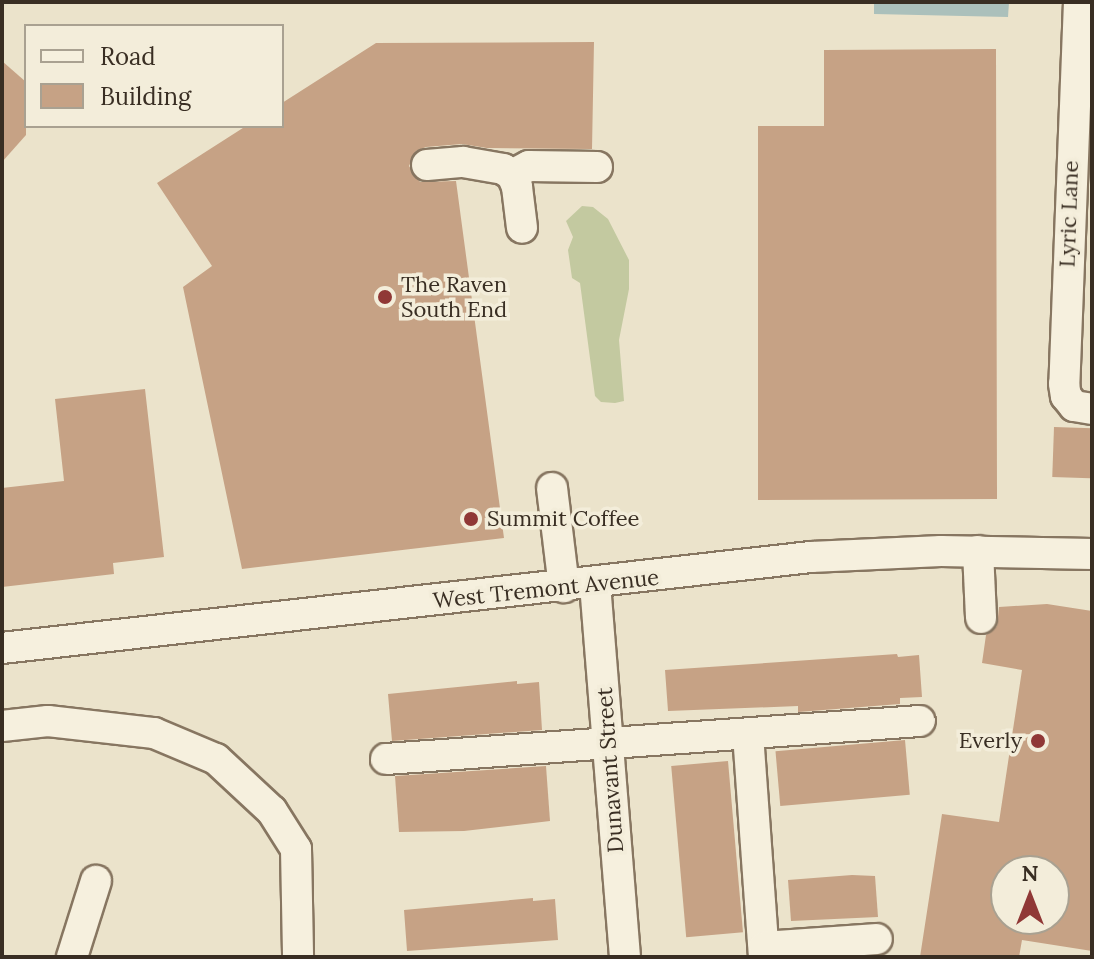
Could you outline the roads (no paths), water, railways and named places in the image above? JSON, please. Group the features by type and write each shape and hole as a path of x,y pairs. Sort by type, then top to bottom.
{"street":[{"name":"Lyric Lane","path":"1079,2 1064,384 1066,396 1074,406 1092,409"},
{"path":"427,165 463,162 503,169 512,175 517,187 522,228"},
{"path":"512,175 529,166 597,167"},
{"path":"552,488 564,587"},
{"path":"978,551 981,618"},
{"name":"West Tremont Avenue","path":"2,648 595,584 811,557 978,551 1092,554"},
{"name":"Dunavant Street","path":"595,584 625,957"},
{"path":"2,726 48,721 154,733 216,759 272,811 296,849 298,957"},
{"path":"386,759 920,721"},
{"path":"748,734 764,952 877,939"},
{"path":"72,957 96,881"}],"water":[{"path":"874,2 1009,2 1008,17 874,14"}],"place":[{"name":"The Raven South End","path":"385,297"},
{"name":"Summit Coffee","path":"471,519"},
{"name":"Everly","path":"1038,741"}]}
